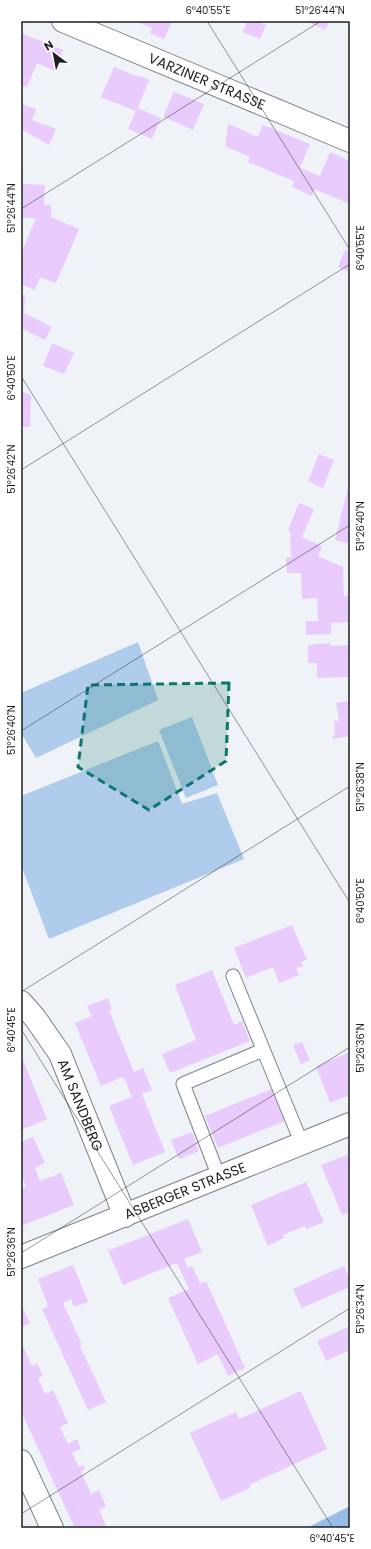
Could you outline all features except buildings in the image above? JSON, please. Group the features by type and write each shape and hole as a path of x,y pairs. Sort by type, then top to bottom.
{"street":[{"name":"VARZINER STRASSE","path":"63,21 350,141"},
{"name":"AM SANDBERG","path":"21,1002 60,1054 125,1216"},
{"name":"ASBERGER STRASSE","path":"21,1257 350,1124"},
{"path":"21,1462 52,1528"}],"lane":[{"path":"233,976 302,1144"},
{"path":"219,1177 183,1084 263,1050"}],"highlighted area":[{"path":"229,683 226,761 149,810 78,767 88,685"}],"shaded area":[{"path":"138,642 158,700 36,758 21,733 21,693"},
{"path":"192,717 218,785 186,798 159,730"},
{"path":"158,741 182,804 217,793 244,859 49,939 21,865 21,796"},
{"path":"350,1506 350,1528 307,1528"}]}
